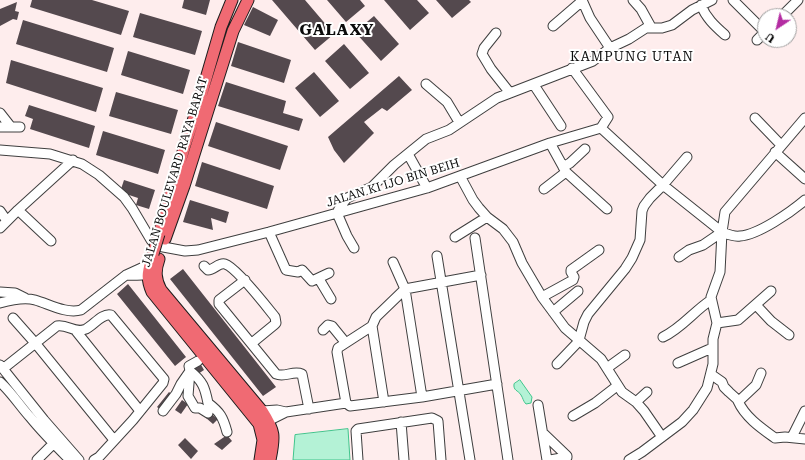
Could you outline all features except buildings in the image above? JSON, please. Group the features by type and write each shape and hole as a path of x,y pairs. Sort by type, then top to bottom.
{"main road":[{"name":"JALAN BOULEVARD RAYA BARAT","path":"203,108 221,27 232,0"},
{"name":"JALAN BOULEVARD RAYA BARAT","path":"248,0 233,31 203,108 153,264 161,290 259,424 263,440 260,460"},
{"name":"JALAN BOULEVARD RAYA BARAT","path":"198,341 262,411 274,432 270,460"}],"street":[{"path":"633,0 641,9 651,28"},
{"path":"354,248 337,213 340,207 347,198 372,187 421,142 430,137 443,133 459,122 478,112 497,98 593,61 610,48 629,39 642,29 662,28 672,25 701,5 712,0"},
{"path":"733,0 757,24"},
{"path":"790,8 798,0"},
{"path":"553,26 582,1 590,18 610,48"},
{"path":"701,5 704,13 725,35"},
{"path":"496,33 484,48 482,54 491,69 510,93"},
{"path":"572,68 608,117 601,128 664,185 722,232 739,236 749,234 779,220 805,200"},
{"path":"426,84 447,102 459,122"},
{"path":"534,84 561,126"},
{"path":"0,114 16,127 0,126"},
{"path":"756,118 781,145"},
{"path":"629,460 662,437 688,416 703,395 712,374 712,348 717,323 711,300 720,272 722,232 725,212 774,152 805,118"},
{"name":"JALAN KI IJO BIN BEIH","path":"0,150 50,154 82,164 99,175 124,197 151,240 158,246 185,251 198,250 269,232 427,188 550,143 601,128"},
{"path":"550,143 565,169 606,209"},
{"path":"544,189 585,149"},
{"path":"774,152 805,179"},
{"path":"408,154 427,188"},
{"path":"557,364 579,340 588,314 628,265 640,240 642,212 644,206 687,157"},
{"path":"0,228 73,160"},
{"path":"460,176 473,200 487,217 503,229 512,242 522,263 542,297 565,328 598,356 617,386 622,392 636,402 647,414 662,437"},
{"path":"18,210 51,241"},
{"path":"0,211 7,221"},
{"path":"455,236 487,217"},
{"path":"269,232 286,270 298,272 302,270 312,281 329,273"},
{"path":"679,257 690,250 703,245 722,232"},
{"path":"475,238 508,460"},
{"path":"542,297 573,280 572,270 598,250"},
{"path":"437,256 470,460"},
{"path":"393,262 405,289 422,397"},
{"path":"0,292 15,293 24,298 75,312 81,310 126,275 153,264"},
{"path":"204,266 210,270 220,264 225,264 244,280 275,318 276,323 252,343"},
{"path":"384,402 372,326 376,317 405,289 481,274"},
{"path":"319,279 331,299"},
{"path":"244,280 219,300 219,304 278,375 280,376 297,372 302,374 309,409"},
{"path":"553,312 578,291"},
{"path":"717,323 736,321 771,291"},
{"path":"0,303 24,298"},
{"path":"663,337 670,334 701,306 711,300"},
{"path":"756,305 771,321 790,335"},
{"path":"79,460 44,420 2,366 60,326 76,331 85,329 105,315 111,315 164,380 140,411 98,459"},
{"path":"13,318 114,440"},
{"path":"323,330 328,325 332,326 345,342"},
{"path":"346,403 337,352 338,348 345,342 372,326"},
{"path":"76,331 140,411"},
{"path":"678,363 712,348"},
{"path":"607,368 625,355"},
{"path":"198,361 189,366 188,396 195,408 200,408 208,413"},
{"path":"163,411 176,394 190,371"},
{"path":"190,371 200,379 206,391 208,403 223,418 227,432"},
{"path":"738,401 741,400 756,385 761,373"},
{"path":"712,374 722,382 724,387 738,401 756,424 775,438 792,437 805,439"},
{"path":"0,382 16,398 31,419 53,444 70,460"},
{"path":"268,421 286,412 346,403 350,406 422,397 497,384"},
{"path":"573,416 617,386"},
{"path":"636,402 647,392"},
{"path":"176,394 176,398 180,399 188,396"},
{"path":"538,405 543,433 549,460 567,458 567,456 543,433"},
{"path":"262,411 278,410 286,412"},
{"path":"792,437 805,411"},
{"path":"358,460 356,431 358,429 432,418 438,421 441,460"},
{"path":"401,422 404,460"},
{"path":"37,460 53,444"}],"shaded area":[{"path":"520,380 532,397 531,403 526,404 520,393 514,388 514,384"},
{"path":"348,429 350,460 293,460 295,435"}],"district":[{"name":"GALAXY","path":"337,30"},
{"name":"KAMPUNG UTAN","path":"632,57"}]}
